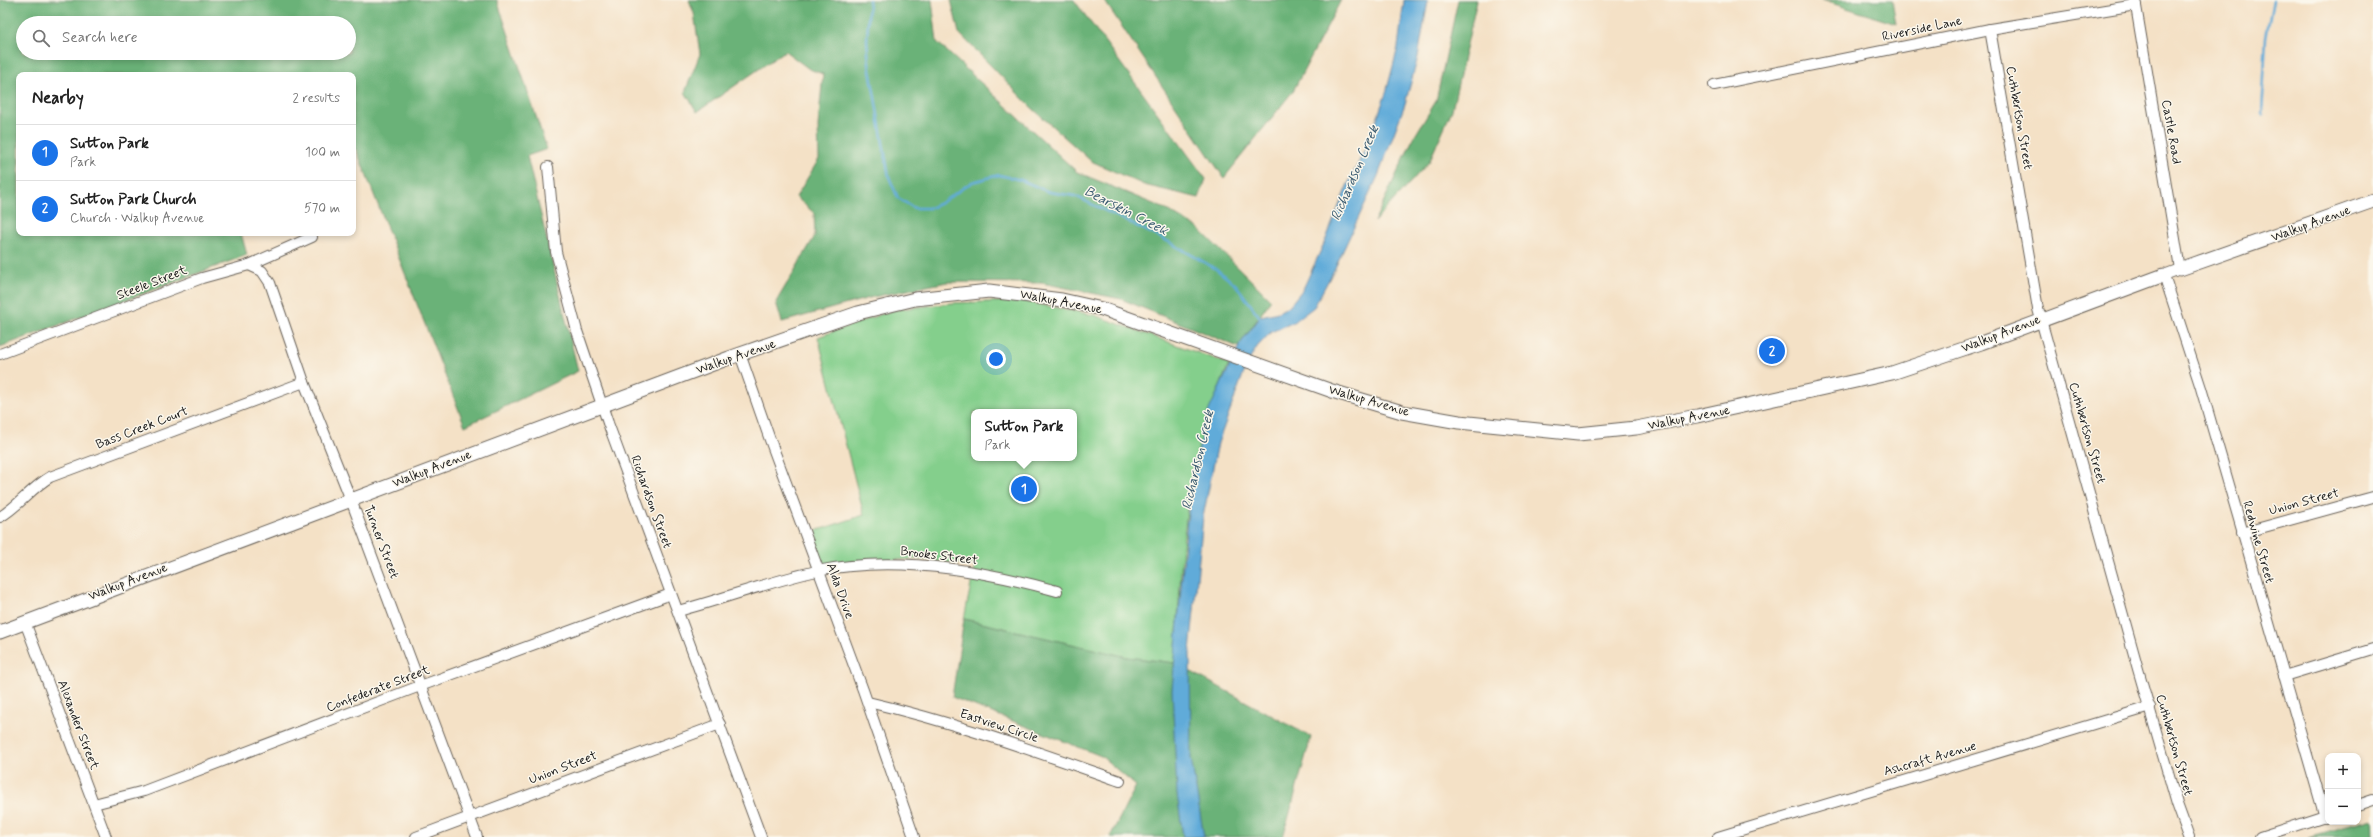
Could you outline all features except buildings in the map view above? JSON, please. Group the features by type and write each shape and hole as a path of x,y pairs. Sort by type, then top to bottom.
{"street":[{"name":"Riverside Lane","path":"1714,85 1990,29 2136,3"},
{"name":"Castle Road","path":"2136,3 2180,269"},
{"name":"Cuthbertson Street","path":"1990,29 2042,319 2177,804 2189,837"},
{"name":"Richardson Street","path":"548,167 556,252 577,331 602,405 761,837"},
{"name":"Walkup Avenue","path":"2180,269 2373,201"},
{"name":"Steele Street","path":"0,354 202,278 249,265 312,237"},
{"name":"Turner Street","path":"249,265 262,271 270,283 304,382 351,500 477,837"},
{"path":"2164,275 2180,269"},
{"name":"Walkup Avenue","path":"0,632 740,354 858,313 908,300 989,291 1062,300 1102,309 1338,393 1402,412 1459,422 1578,434 1644,426 1847,384 1926,362 2164,275"},
{"name":"Redwine Street","path":"2164,275 2201,388 2242,533 2325,813"},
{"name":"Alda Drive","path":"740,354 868,702 914,837"},
{"name":"Bass Creek Court","path":"0,517 23,500 35,486 50,477 304,382"},
{"name":"Union Street","path":"2242,533 2373,496"},
{"name":"Brooks Street","path":"678,611 819,570 868,564 910,563 985,574 1057,591"},
{"name":"Confederate Street","path":"94,804 144,792 420,686 671,594"},
{"name":"Alexander Street","path":"25,622 106,837"},
{"path":"2284,676 2373,649"},
{"name":"Eastview Circle","path":"868,702 913,713 989,736 1120,781"},
{"name":"Ashcraft Avenue","path":"1718,837 2150,707"},
{"name":"Union Street","path":"416,837 469,816 720,724"},
{"path":"2361,804 2373,800"},
{"path":"2260,837 2325,816"}],"green space":[{"path":"0,0 497,0 547,149 527,156 578,371 465,426 356,149 356,72 16,72 16,236 242,236 247,255 0,347"},
{"path":"689,0 932,0 937,42 1077,172 1163,208 1198,228 1271,300 1238,347 1121,299 1042,283 947,282 873,297 782,322 776,302 815,236 814,213 796,197 819,159 818,126 823,74 809,69 785,51 697,112 685,92 700,54 694,13"},
{"path":"951,0 1074,0 1206,179 1199,198 1144,185 1091,161 1031,107 959,33"},
{"path":"1104,0 1341,0 1293,91 1224,178"},
{"path":"1458,0 1477,0 1452,110 1429,162 1374,222 1413,139 1436,101"},
{"path":"1822,0 1892,0 1896,24"},
{"path":"1021,301 1094,315 1229,364 1214,401 1198,450 1190,488 1184,537 1175,663 1127,657 964,619 975,565 915,559 822,564 809,533 864,515 818,337 893,310 952,303"},
{"path":"964,619 1127,657 1175,663 1311,737 1283,837 1110,837 1136,786 1101,756 952,697"},
{"path":"2372,819 2373,837 2308,837 2351,825 2361,825 2361,822"}],"water":[{"name":"Richardson Creek","path":"1404,0 1428,0 1418,57 1405,104 1378,176 1334,270 1314,307 1294,322 1271,332 1257,347 1247,364 1218,443 1203,517 1190,652 1191,758 1204,837 1183,837 1177,794 1172,690 1187,520 1195,463 1209,410 1240,344 1261,316 1278,312 1289,306 1303,289 1326,239 1347,186 1369,141 1386,93 1398,47"}],"waterway":[{"name":"Bearskin Creek","path":"869,0 867,41 869,64 889,177 898,198 914,208 930,208 941,203 972,182 999,175 1021,180 1049,192 1075,196 1169,242 1216,269 1236,285 1262,320"},
{"path":"2262,115 2266,37 2273,0"}],"place":[{"name":"Sutton Park Church","path":"1772,351"},
{"name":"Sutton Park","path":"1024,489"}]}
